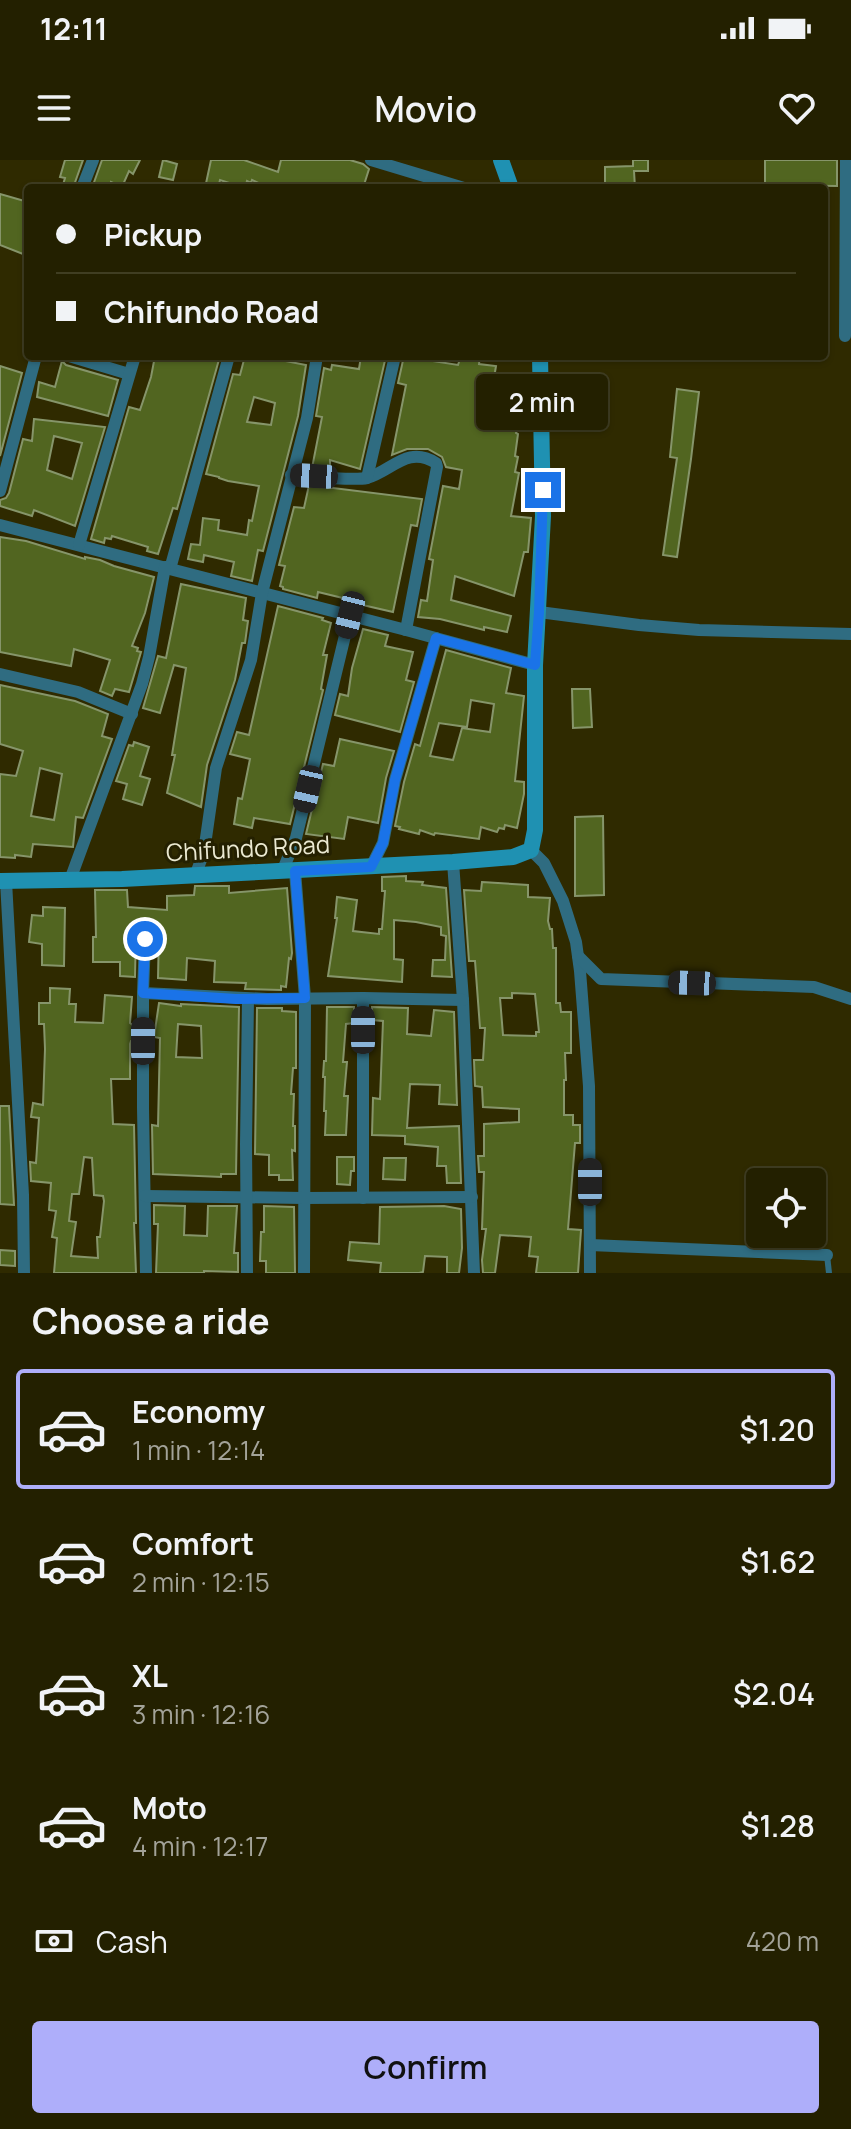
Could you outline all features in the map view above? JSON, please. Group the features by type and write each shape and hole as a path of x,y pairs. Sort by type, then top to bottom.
{"street":[{"path":"84,184 93,160"},
{"path":"371,160 451,184"},
{"path":"501,160 510,184"},
{"path":"845,336 846,160"},
{"path":"0,491 35,360"},
{"path":"82,360 129,374"},
{"path":"79,545 134,360"},
{"path":"70,880 132,714 149,657 167,568 228,360"},
{"path":"195,876 204,852 216,768 251,660 262,593 307,418 316,360"},
{"path":"367,478 394,360"},
{"path":"540,360 543,516 535,665 535,830 531,850 544,863 563,901 578,956 589,1086 590,1273"},
{"path":"291,475 367,478 413,456 436,463 406,630"},
{"path":"0,525 535,665"},
{"path":"539,612 699,630 851,634"},
{"path":"304,1273 305,998 289,871 350,615"},
{"path":"371,867 383,843 395,780 436,638"},
{"path":"0,674 78,692 132,714"},
{"name":"Chifundo Road","path":"3,881 371,867 513,857 531,850"},
{"path":"453,862 463,1000 474,1273"},
{"path":"3,881 23,1195 24,1273"},
{"path":"145,939 146,1273"},
{"path":"578,956 601,979 814,987 851,999"},
{"path":"143,993 248,999 463,1000"},
{"path":"363,998 363,1198"},
{"path":"247,1273 248,999"},
{"path":"145,1196 472,1197"},
{"path":"590,1245 827,1255"}],"lane":[{"path":"827,1255 829,1273"}],"building":[{"path":"65,160 83,160 74,184 63,184 65,178 60,177"},
{"path":"102,160 140,160 133,174 129,171 123,184 93,184"},
{"path":"163,160 177,164 173,180 159,177"},
{"path":"211,160 244,160 278,172 281,160 350,160 369,169 364,184 260,184 252,180 246,184 232,184 220,180 219,184 206,184"},
{"path":"633,160 648,160 648,171 634,171 635,184 605,184 605,167 633,166"},
{"path":"765,160 837,160 837,186 765,184"},
{"path":"0,194 24,201 24,254 0,245"},
{"path":"154,360 219,360 177,509 173,508 158,554 147,551 148,547 112,536 111,539 105,538 104,543 91,539 129,407 140,410"},
{"path":"244,360 280,360 306,365 298,416 263,551 258,550 252,581 231,576 234,562 204,555 203,562 188,559 191,544 200,545 203,518 219,520 218,530 247,535 249,520 252,521 259,486 206,474 233,374 240,375","holes":["254,397 275,403 271,425 247,422"]},
{"path":"360,360 385,360 360,469 330,460 330,469 312,468 322,417 316,416 324,368 331,370 332,365 359,369"},
{"path":"403,360 458,365 460,360 480,360 479,364 496,366 494,378 512,378 512,382 520,382 522,405 515,456 518,457 515,472 519,473 511,516 531,518 528,552 524,552 514,596 455,576 451,600 511,616 507,632 418,617 421,600 427,601 433,560 429,559 443,486 459,489 462,470 446,467 442,457 428,449 407,449 392,455 406,385 398,383"},
{"path":"62,361 66,365 118,380 108,416 37,397 39,382 55,387"},
{"path":"0,366 22,373 0,456"},
{"path":"677,389 699,392 677,557 663,555 677,458 670,457"},
{"path":"34,419 105,427 75,526 34,510 32,516 0,506 0,500 9,493 23,439 32,441","holes":["54,436 82,443 72,479 47,470"]},
{"path":"309,485 422,499 417,526 411,525 393,612 318,592 317,598 280,586 285,566 279,565 294,507 304,508"},
{"path":"0,537 100,560 154,577 132,646 141,652 129,692 115,689 112,696 100,691 110,660 74,649 71,666 0,652"},
{"path":"181,584 246,598 243,620 248,621 245,643 242,643 235,680 207,765 201,807 167,793 186,668 174,665 160,713 143,708 158,656 166,658"},
{"path":"278,606 331,623 323,655 327,655 323,690 290,824 254,818 252,828 234,824 250,759 230,754 237,732 249,735"},
{"path":"363,629 388,635 385,646 413,652 406,680 414,682 400,732 335,715 340,694 348,696"},
{"path":"446,650 511,668 506,693 524,696 515,781 524,782 524,794 517,828 505,825 497,832 481,827 479,839 434,835 420,830 419,834 395,826 415,744 420,746","holes":["471,700 494,704 490,732 462,728 453,760 430,756 439,723 467,727"]},
{"path":"0,685 75,701 108,714 102,736 112,739 83,818 76,817 73,847 33,844 31,857 0,857 0,774 16,776 23,751 0,744","holes":["40,768 62,774 54,820 31,816"]},
{"path":"572,689 590,689 592,727 573,728"},
{"path":"340,739 394,751 378,823 348,817 344,839 306,834 323,764 334,766"},
{"path":"134,742 149,747 140,776 150,779 142,805 123,799 127,784 116,781 129,745 133,746"},
{"path":"603,816 604,895 575,896 575,817"},
{"path":"406,876 406,881 446,888 452,977 432,976 433,960 445,960 446,936 441,935 441,927 394,920 394,959 403,960 402,982 328,976 337,897 357,900 353,931 379,934 385,891 382,891 382,877"},
{"path":"482,882 528,885 528,897 550,898 548,921 552,929 553,948 556,948 556,1003 560,1003 561,1012 571,1012 571,1053 565,1053 564,1115 573,1115 573,1125 580,1125 580,1143 575,1143 568,1229 581,1230 578,1273 536,1273 538,1257 529,1256 531,1237 500,1235 495,1273 483,1273 486,1229 482,1229 484,1172 479,1172 478,1156 484,1156 484,1124 519,1122 519,1109 483,1107 482,1087 475,1086 474,1060 483,1060 485,1028 480,1028 475,961 469,961 464,890 481,891","holes":["512,993 535,994 539,1032 536,1036 503,1035 500,998 512,998"]},
{"path":"195,886 229,886 229,893 287,888 292,953 286,987 281,986 281,990 245,989 246,983 214,982 215,961 187,958 186,980 158,978 159,932 136,930 135,977 120,976 120,962 93,962 95,890 127,890 128,907 167,910 167,896 194,895"},
{"path":"43,907 65,908 64,966 42,965 42,944 29,942 32,915 43,916"},
{"path":"50,988 70,989 69,1004 76,1004 75,1022 103,1023 105,995 132,997 130,1023 134,1026 134,1041 130,1044 130,1079 111,1079 113,1124 134,1125 136,1273 54,1273 57,1238 52,1237 56,1211 49,1210 51,1183 31,1181 30,1162 36,1163 39,1118 31,1117 33,1103 43,1105 45,1049 44,1024 39,1024 39,1003 50,1003","holes":["84,1157 92,1158 94,1195 103,1196 104,1201 100,1237 97,1237 98,1258 71,1256 76,1222 69,1221 72,1194 79,1194"]},
{"path":"159,1003 239,1007 236,1174 221,1174 221,1177 153,1174 152,1125 158,1126 160,1038 154,1037","holes":["178,1024 201,1026 202,1058 176,1057"]},
{"path":"327,1007 354,1007 354,1023 346,1024 343,1062 347,1062 344,1096 348,1096 346,1135 325,1135 323,1077"},
{"path":"372,1007 408,1008 407,1034 431,1036 434,1010 454,1012 457,1105 439,1104 440,1085 410,1084 407,1128 459,1126 461,1183 447,1183 446,1166 437,1166 438,1147 405,1144 405,1136 372,1135 373,1098 380,1099 383,1021 372,1020"},
{"path":"257,1008 282,1008 282,1011 296,1012 296,1068 293,1068 291,1094 294,1094 295,1126 293,1180 279,1180 279,1175 269,1175 269,1155 255,1154"},
{"path":"0,1106 9,1106 14,1205 0,1204"},
{"path":"337,1157 354,1157 350,1185 337,1184"},
{"path":"384,1158 406,1158 405,1180 383,1179"},
{"path":"154,1205 185,1206 184,1235 207,1236 208,1206 237,1206 234,1253 238,1253 238,1272 156,1273 158,1224 154,1224"},
{"path":"264,1206 294,1207 295,1273 266,1273 266,1261 260,1261"},
{"path":"444,1206 461,1209 459,1273 447,1273 447,1257 425,1256 423,1272 419,1273 380,1273 381,1263 348,1260 350,1242 379,1244 380,1207"},
{"path":"0,1250 15,1251 15,1266 0,1265"}],"route":[{"path":"145,939 143,993 236,999 305,998 295,871 371,867 383,843 395,780 436,638 535,665 543,490"}]}
